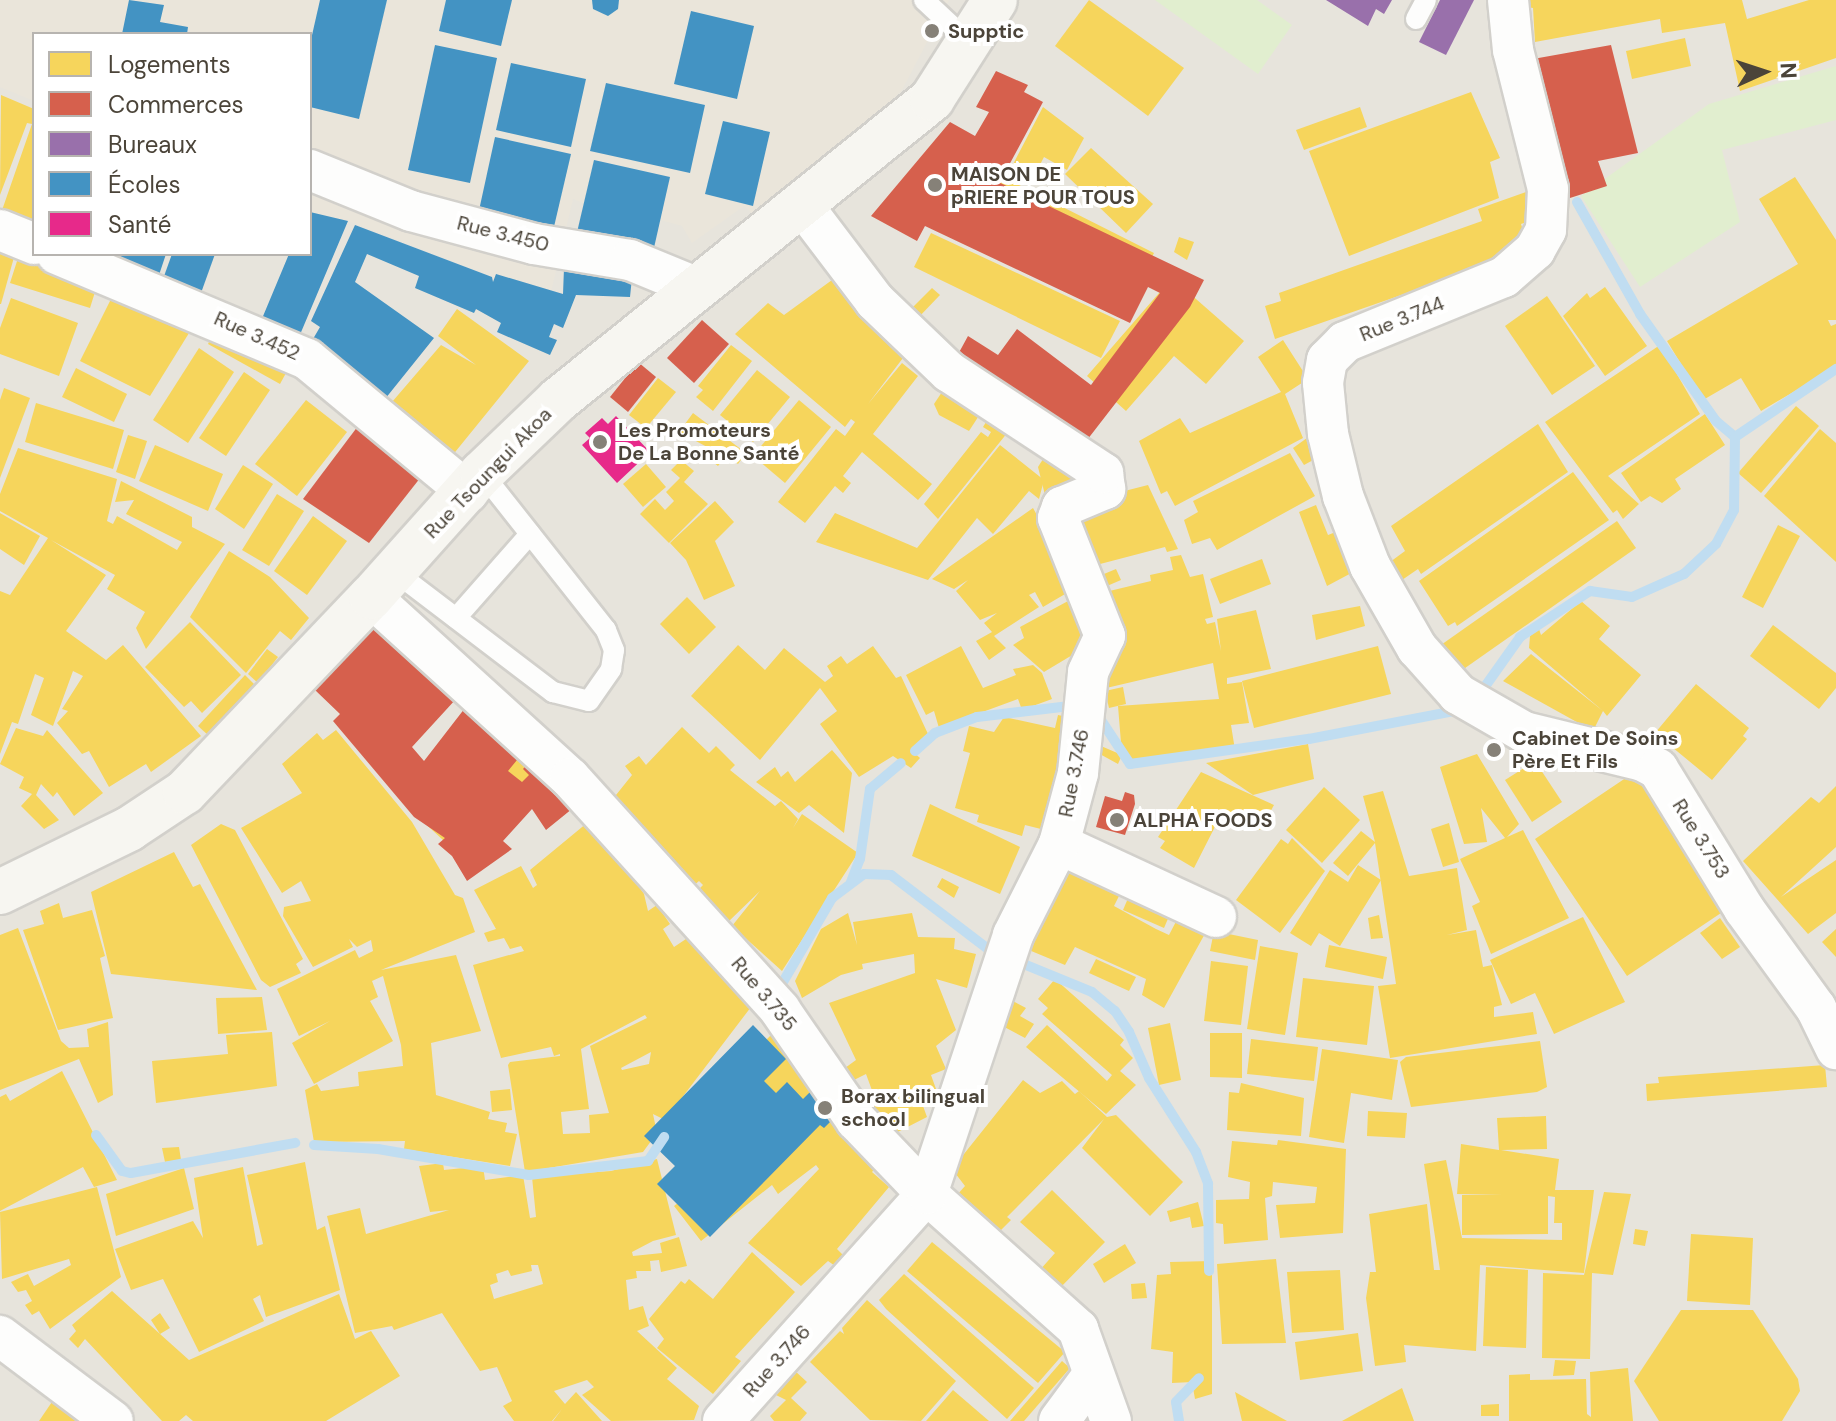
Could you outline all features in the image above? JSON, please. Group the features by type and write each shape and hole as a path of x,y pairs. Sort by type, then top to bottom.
{"main road":[{"name":"Rue Tsoungui Akoa","path":"0,892 129,829 185,792 383,584 475,482 558,400 803,206 932,99 971,44 995,0"}],"street":[{"name":"Rue 3.744","path":"1471,704 1417,648 1370,566 1343,496 1323,383 1327,360 1345,342 1504,277 1535,250 1546,230 1548,189 1513,50 1508,0"},
{"name":"Rue 3.450","path":"312,171 411,211 534,244 630,260 698,288"},
{"name":"Rue 3.746","path":"723,1421 927,1194 1013,935 1059,844 1078,773 1088,672 1105,636 1058,512 1105,489 1103,473 949,372 875,301 803,206"},
{"path":"0,230 32,243"},
{"name":"Rue 3.452","path":"62,256 307,359 475,482"},
{"name":"Rue 3.735","path":"383,584 570,778 780,1010 856,1120 927,1194 1078,1329 1111,1421"},
{"name":"Rue 3.753","path":"1471,704 1573,747 1643,761 1658,769 1744,909 1816,1008 1836,1049"},
{"path":"1059,844 1216,917"},
{"path":"0,1336 113,1421"},
{"path":"1059,1421 1093,1375"}],"lane":[{"path":"924,0 971,44"},
{"path":"1416,19 1426,0"},
{"path":"383,584 456,618 553,692 589,701 611,669 614,650 606,630 530,534 475,482"},
{"path":"456,618 530,534"}],"shaded area":[{"path":"0,0 1836,0 1836,1421 0,1421"},
{"path":"0,0 949,0 902,90 865,129 756,217 744,206 692,243 682,226 660,220 574,245 583,203 573,199 551,292 496,274 493,282 491,276 348,221 312,212 312,32 32,32 32,100 0,87"}],"green space":[{"path":"1155,0 1257,0 1292,25 1258,74"},
{"path":"1836,66 1836,120 1722,150 1740,222 1640,287 1581,196 1709,104"}],"building: Logements":[{"path":"1089,0 1184,68 1148,116 1055,46"},
{"path":"1520,0 1742,0 1747,19 1809,0 1836,0 1836,58 1740,91 1725,23 1662,33 1660,19 1535,42 1533,8 1521,6"},
{"path":"1685,38 1691,66 1632,79 1626,51"},
{"path":"1471,92 1500,158 1490,162 1499,198 1349,256 1309,151"},
{"path":"1,95 32,108 32,124 27,123 0,195"},
{"path":"1043,107 1084,138 1067,170 1044,157 1031,182 1010,170"},
{"path":"1360,107 1367,127 1304,150 1296,130"},
{"path":"32,124 32,226 0,216"},
{"path":"1091,148 1153,204 1126,233 1065,174"},
{"path":"975,163 1154,253 1125,310 947,220"},
{"path":"1795,177 1836,240 1836,320 1828,320 1831,326 1836,324 1836,367 1761,411 1741,378 1703,400 1667,341 1798,264 1759,199"},
{"path":"1526,192 1536,219 1521,224 1527,243 1499,253 1502,260 1275,339 1265,306 1281,301 1279,293 1482,221 1478,209"},
{"path":"931,233 1120,321 1101,358 914,267"},
{"path":"1179,237 1194,242 1187,260 1174,252"},
{"path":"0,246 16,250 1,304 0,304"},
{"path":"18,258 80,277 100,276 90,308 10,283"},
{"path":"1172,278 1244,341 1206,384 1174,356 1126,411 1087,376"},
{"path":"832,280 906,354 868,404 902,363 918,376 873,434 932,484 918,500 862,452 843,476 851,483 843,493 835,486 805,523 778,502 836,429 845,436 855,422 851,419 845,427 735,334 768,303 784,315"},
{"path":"1605,287 1647,346 1605,376 1563,316 1587,293 1590,298"},
{"path":"932,288 940,295 917,319 909,311"},
{"path":"113,295 194,325 150,396 80,361"},
{"path":"1547,296 1595,366 1552,395 1505,326"},
{"path":"11,298 78,323 59,376 0,354 0,328"},
{"path":"457,309 529,361 447,462 386,409 441,345 476,365 438,336"},
{"path":"219,322 292,362 280,384 208,344"},
{"path":"1283,340 1308,379 1285,394 1303,438 1175,506 1167,491 1161,494 1139,441 1180,418 1190,433 1281,392 1258,357"},
{"path":"731,345 752,361 713,411 696,397 703,390 698,386"},
{"path":"1660,345 1700,414 1608,476 1639,504 1623,519 1617,510 1613,513 1545,422"},
{"path":"199,348 234,372 188,443 153,420"},
{"path":"76,368 127,394 114,422 62,397"},
{"path":"757,370 790,397 753,442 720,415"},
{"path":"244,372 270,390 226,456 199,438"},
{"path":"658,378 676,392 646,428 629,415"},
{"path":"4,388 30,398 0,478 0,400"},
{"path":"944,389 982,411 969,431 939,415 934,404"},
{"path":"306,400 347,432 297,496 255,464"},
{"path":"799,400 831,427 785,483 753,456"},
{"path":"36,403 124,430 113,469 25,442"},
{"path":"1796,406 1819,426 1761,493 1738,473"},
{"path":"693,413 746,453 738,464 726,456 718,466 704,455 709,448 679,432"},
{"path":"991,414 1012,427 938,519 924,504 981,432 988,437 991,432 983,427"},
{"path":"1705,414 1725,445 1675,479 1681,489 1662,503 1650,496 1641,502 1621,473"},
{"path":"1538,424 1568,472 1421,574 1418,569 1402,580 1390,562 1405,551 1391,526"},
{"path":"1820,429 1836,443 1836,562 1764,496"},
{"path":"128,435 147,441 135,479 116,472"},
{"path":"1307,438 1317,458 1304,465 1293,448"},
{"path":"155,445 223,474 208,511 139,481"},
{"path":"1000,445 1044,480 1039,499 1029,491 993,534 977,518 928,580 816,542 835,513 917,548"},
{"path":"18,448 117,479 107,521 113,524 117,516 177,550 182,542 126,514 134,500 115,502 121,481 192,517 192,527 225,544 146,649 136,628 145,612 107,589 115,575 51,540 106,575 66,631 106,660 123,645 201,736 151,772 146,764 109,787 89,751 82,754 57,723 68,711 62,709 83,676 73,671 53,726 31,715 44,678 35,674 18,724 12,722 0,754 0,591 10,595 48,538 0,511 0,494"},
{"path":"1050,448 1094,488 1047,503 1038,467"},
{"path":"1290,453 1315,496 1217,550 1210,538 1192,544 1184,520 1198,512 1193,501"},
{"path":"681,460 694,471 684,482 708,504 669,543 640,514 655,499 665,510 674,501 666,492 680,478 671,470"},
{"path":"646,464 666,487 643,507 623,484"},
{"path":"243,465 273,484 244,529 215,509"},
{"path":"1573,472 1609,520 1457,626 1455,622 1448,626 1419,581"},
{"path":"1148,485 1178,549 1167,552 1165,547 1081,569 1066,506"},
{"path":"277,494 304,511 269,566 242,550"},
{"path":"715,501 734,522 715,541 735,586 704,600 686,560 670,543"},
{"path":"1316,505 1328,535 1341,530 1357,570 1327,586 1299,512"},
{"path":"1033,508 1077,587 1043,607 1035,592 1029,595 1039,607 994,636 1006,648 989,660 976,641 992,632 984,623 997,613 980,620 956,591 968,580 954,589 932,579"},
{"path":"0,513 40,536 24,565 0,549"},
{"path":"313,516 347,541 307,595 274,571"},
{"path":"1617,521 1636,548 1448,680 1431,652"},
{"path":"1778,525 1800,536 1763,608 1742,597"},
{"path":"229,551 270,577 309,618 291,640 280,631 246,673 190,617"},
{"path":"1181,555 1190,577 1203,574 1213,617 1205,619 1207,624 1215,622 1221,651 1217,619 1256,610 1271,669 1227,678 1227,684 1242,682 1249,723 1231,725 1235,750 1126,762 1122,755 1118,706 1219,699 1213,663 1102,689 1097,594 1151,581 1150,575 1173,570 1170,557"},
{"path":"1262,559 1271,584 1220,604 1210,579"},
{"path":"1116,569 1121,580 1093,592 1087,581"},
{"path":"1081,594 1104,636 1044,672 1013,645 1024,638 1020,627"},
{"path":"687,597 716,627 689,654 660,624"},
{"path":"1581,601 1610,626 1599,639 1641,675 1607,716 1529,648 1530,636 1539,629 1541,635"},
{"path":"1360,606 1365,626 1316,640 1312,615"},
{"path":"190,622 241,675 202,713 191,701 184,707 145,667"},
{"path":"1773,625 1836,673 1836,688 1819,709 1750,656"},
{"path":"738,645 765,670 784,648 825,682 833,676 827,666 841,656 847,664 873,646 896,678 901,676 928,734 912,751 920,758 911,768 893,756 859,777 820,724 837,711 820,688 760,760 691,696"},
{"path":"961,646 983,688 1016,675 1013,669 1033,665 1042,673 1052,699 1022,710 1018,699 939,728 934,711 926,715 906,675"},
{"path":"1378,646 1391,694 1254,728 1242,681"},
{"path":"267,649 278,657 258,683 248,674"},
{"path":"1531,654 1603,711 1593,731 1503,681"},
{"path":"245,675 255,685 209,736 198,726"},
{"path":"1696,684 1749,728 1743,736 1747,739 1712,780 1655,733"},
{"path":"1123,687 1126,704 1109,708 1105,691"},
{"path":"1058,715 1077,719 1045,830 1025,825 1022,836 977,822 979,815 955,808 970,753 963,751 969,726 994,732 1004,717 1055,728"},
{"path":"500,725 562,782 546,800 537,792 470,865 417,816"},
{"path":"682,727 709,753 716,746 735,765 730,770 775,806 781,801 798,819 793,828 802,814 858,853 782,971 732,926 760,891 726,924 696,892 703,885 699,881 692,887 612,800 632,775 625,766 639,756 646,765"},
{"path":"16,728 43,736 47,730 103,793 74,816 57,792 53,797 41,784 36,795 59,820 44,829 21,806 32,794 19,788 24,777 0,764"},
{"path":"336,730 412,822 455,895 463,898 475,932 381,970 456,955 481,1031 431,1043 436,1095 490,1112 488,1119 507,1123 505,1132 517,1134 510,1166 404,1149 405,1141 314,1142 305,1090 317,1084 321,1091 359,1086 358,1072 403,1066 401,1045 383,976 372,981 378,997 370,1001 393,1041 314,1084 292,1043 330,1021 299,1036 277,989 355,950 359,958 373,951 371,940 357,947 349,939 353,947 313,967 283,916 284,907 311,901 301,881 282,893 241,828 302,793 282,764 317,733 323,740"},
{"path":"1308,744 1314,779 1253,795 1206,763"},
{"path":"1101,746 1122,755 1118,764 1098,753"},
{"path":"832,750 852,773 844,833 809,805 799,813 756,782 775,767 781,777 788,771 795,782"},
{"path":"1477,754 1519,824 1507,837 1523,830 1569,918 1491,954 1472,906 1480,902 1460,859 1505,838 1481,808 1487,842 1464,844 1440,767"},
{"path":"1535,761 1562,802 1532,822 1505,780"},
{"path":"1645,765 1677,812 1664,821 1724,911 1627,976 1535,839"},
{"path":"1201,772 1274,805 1260,830 1224,809 1194,868 1160,848 1165,841 1158,837"},
{"path":"1836,786 1836,847 1781,897 1836,860 1836,913 1808,934 1743,861 1811,797 1819,803"},
{"path":"1324,787 1360,820 1322,863 1286,830"},
{"path":"1383,791 1409,876 1457,868 1467,930 1447,935 1476,930 1483,967 1492,965 1502,1005 1494,1007 1494,1017 1533,1012 1537,1034 1390,1058 1378,986 1396,984 1375,843 1348,876 1333,863 1361,831 1375,842 1363,796"},
{"path":"930,804 1020,847 1000,894 912,856"},
{"path":"593,818 644,894 648,911 657,905 670,924 663,929 674,947 692,935 751,1007 665,1120 653,1114 657,1133 643,1152 525,1172 508,1065 510,1062 560,1056 560,1054 554,1056 551,1047 501,1058 473,965 524,951 521,946 510,949 504,938 488,942 484,933 496,929 474,890 521,866 533,888 537,885 530,870","holes":["645,1015 647,1018 590,1046 609,1113 589,1115 590,1133 563,1134 561,1112 589,1109 581,1049","651,1052 649,1064 622,1070 621,1068"]},
{"path":"1449,823 1459,862 1443,867 1431,829"},
{"path":"221,824 235,830 303,959 296,964 301,973 270,987 261,980 191,845"},
{"path":"1292,838 1325,871 1280,933 1236,900 1281,839 1288,844"},
{"path":"174,852 193,887 200,884 257,990 111,974 91,892"},
{"path":"1065,860 1123,888 1114,906 1156,929 1169,935 1181,912 1207,930 1164,1008 1142,995 1146,979 1075,947 1065,965 1024,948"},
{"path":"1358,865 1381,880 1340,946 1319,933 1311,946 1290,933 1330,870 1348,882"},
{"path":"942,878 959,887 954,898 937,887"},
{"path":"1129,896 1170,914 1164,928 1123,910"},
{"path":"59,903 63,918 92,910 105,956 100,958 113,1018 58,1030 23,930 44,924 40,911"},
{"path":"848,913 857,945 853,922 912,913 918,937 955,938 954,949 976,954 967,988 936,979 956,1030 936,1046 946,1069 931,1075 940,1100 923,1106 927,1117 886,1138 867,1107 877,1104 866,1074 850,1082 845,1068 856,1060 829,1003 915,973 914,954 862,964 863,969 841,975 802,998 795,981 821,929"},
{"path":"1379,915 1383,938 1371,939 1368,918"},
{"path":"1583,917 1625,1002 1554,1034 1535,993 1511,1004 1490,960"},
{"path":"1720,918 1740,947 1722,959 1700,933"},
{"path":"18,928 61,1041 69,1048 89,1047 87,1029 108,1022 113,1095 98,1103 79,1059 0,1090 0,935"},
{"path":"1836,929 1836,957 1822,942"},
{"path":"1214,931 1258,940 1255,960 1210,951"},
{"path":"1329,945 1387,957 1383,979 1325,967"},
{"path":"1260,946 1298,953 1285,1035 1247,1029"},
{"path":"1096,959 1136,977 1129,991 1089,973"},
{"path":"1211,961 1248,966 1241,1025 1204,1021"},
{"path":"1303,978 1374,986 1367,1045 1296,1037"},
{"path":"1055,979 1124,1040 1120,1045 1133,1058 1120,1071 1136,1085 1106,1114 1026,1047 1047,1025 1107,1081 1112,1075 1042,1014 1048,1008 1038,999"},
{"path":"262,997 267,1030 218,1034 216,998"},
{"path":"1011,1000 1026,1008 1020,1016 1034,1024 1025,1038 995,1022"},
{"path":"1170,1023 1181,1080 1159,1085 1148,1028"},
{"path":"272,1032 277,1086 156,1103 152,1061 228,1054 226,1035"},
{"path":"788,1032 822,1103 818,1107 827,1118 837,1117 878,1165 872,1172 889,1187 837,1249 846,1258 838,1268 828,1261 801,1286 748,1243 819,1169 816,1165 778,1194 772,1185 701,1241 674,1206 707,1180 666,1141 698,1107 727,1130 707,1099 772,1034 776,1041"},
{"path":"1210,1033 1242,1033 1242,1078 1210,1077"},
{"path":"1251,1039 1318,1047 1314,1081 1247,1074"},
{"path":"1540,1041 1547,1087 1537,1092 1411,1107 1400,1062 1406,1057"},
{"path":"1322,1049 1398,1060 1392,1100 1351,1093 1344,1143 1309,1137"},
{"path":"1825,1065 1827,1087 1647,1101 1646,1084 1659,1083 1658,1077"},
{"path":"62,1071 117,1180 94,1187 83,1167 0,1211 0,1097 6,1094 10,1101"},
{"path":"1023,1080 1040,1093 1062,1081 1075,1094 1079,1091 1107,1117 1116,1115 1183,1182 1150,1216 1082,1148 1104,1119 1007,1217 1011,1220 999,1232 957,1195 965,1186 952,1169"},
{"path":"1241,1083 1304,1098 1301,1136 1227,1130 1229,1092 1239,1093"},
{"path":"510,1089 512,1110 492,1112 490,1091"},
{"path":"1368,1111 1407,1113 1405,1138 1367,1136"},
{"path":"1546,1116 1547,1149 1501,1150 1559,1159 1555,1190 1594,1190 1584,1273 1480,1265 1476,1351 1404,1345 1406,1362 1375,1366 1366,1298 1370,1272 1376,1272 1369,1214 1427,1204 1434,1270 1440,1270 1424,1164 1446,1160 1462,1238 1562,1240 1562,1223 1554,1223 1555,1197 1548,1196 1548,1234 1462,1235 1462,1195 1502,1195 1457,1194 1461,1144 1499,1150 1497,1118"},
{"path":"1278,1140 1346,1149 1343,1233 1280,1238 1276,1205 1315,1203 1317,1187 1273,1182 1272,1196 1265,1198 1268,1240 1224,1244 1223,1224 1216,1223 1216,1200 1249,1199 1250,1182 1228,1177 1232,1141 1277,1145"},
{"path":"179,1147 181,1160 165,1162 162,1148"},
{"path":"657,1159 676,1235 653,1241 632,1252 633,1256 662,1253 660,1243 679,1237 687,1266 661,1272 659,1260 650,1261 651,1271 636,1271 637,1278 626,1280 629,1310 643,1306 649,1326 637,1331 677,1368 667,1379 699,1406 694,1420 611,1421 582,1395 594,1387 587,1380 554,1391 565,1404 576,1392 602,1421 553,1421 562,1409 552,1421 514,1421 503,1406 512,1401 497,1367 480,1371 442,1313 394,1330 392,1326 355,1333 327,1216 360,1208 366,1234 449,1210 430,1212 419,1166 443,1163 444,1170 483,1166 485,1180 523,1175 530,1218 536,1217 532,1177 611,1171","holes":["531,1265 538,1265 543,1284 494,1299 490,1285 498,1282 496,1274 508,1270 511,1276 532,1271"]},
{"path":"305,1162 317,1230 325,1226 340,1290 266,1317 260,1295 253,1299 264,1321 199,1352 163,1279 131,1290 115,1249 193,1221 203,1238 194,1178 243,1167 257,1246 263,1244 247,1175"},
{"path":"184,1168 194,1209 116,1236 106,1194"},
{"path":"97,1187 121,1277 50,1329 39,1311 32,1315 25,1305 32,1301 26,1290 18,1292 11,1282 28,1274 34,1286 71,1265 69,1259 2,1279 0,1212"},
{"path":"1052,1190 1105,1242 1058,1290 1039,1271 1055,1253 1020,1222"},
{"path":"1604,1192 1631,1194 1613,1275 1592,1273 1590,1359 1542,1358 1543,1273 1584,1275"},
{"path":"1198,1202 1204,1226 1192,1228 1190,1217 1170,1222 1167,1211"},
{"path":"1635,1229 1648,1231 1645,1246 1633,1244"},
{"path":"1691,1234 1753,1238 1750,1305 1687,1301"},
{"path":"932,1242 1065,1352 1038,1383 907,1271"},
{"path":"1125,1244 1136,1263 1104,1283 1093,1264"},
{"path":"752,1252 795,1292 735,1357 741,1361 713,1394 657,1348 664,1339 649,1319 681,1281 685,1284 689,1279 713,1299"},
{"path":"1276,1259 1286,1343 1222,1344 1217,1264"},
{"path":"1212,1261 1212,1394 1195,1399 1192,1382 1172,1383 1173,1352 1151,1349 1157,1275 1171,1274 1170,1262"},
{"path":"1486,1267 1528,1270 1526,1348 1483,1346"},
{"path":"1340,1270 1344,1330 1292,1333 1287,1272"},
{"path":"904,1274 1034,1388 1007,1419 879,1300"},
{"path":"1145,1283 1147,1298 1132,1299 1131,1284"},
{"path":"112,1291 189,1360 339,1294 355,1339 371,1331 400,1376 326,1421 193,1421 186,1415 179,1421 162,1421 85,1339 78,1348 69,1339 76,1331 72,1325"},
{"path":"867,1300 956,1381 921,1421 870,1420 810,1362 840,1331 844,1334 842,1328"},
{"path":"1681,1310 1753,1310 1798,1379 1800,1391 1782,1421 1659,1421 1634,1381"},
{"path":"160,1313 170,1328 160,1334 151,1320"},
{"path":"1358,1333 1363,1371 1300,1380 1295,1342"},
{"path":"1555,1360 1576,1361 1574,1375 1553,1376"},
{"path":"1062,1361 1070,1368 1024,1421 1010,1421"},
{"path":"1628,1368 1633,1421 1509,1421 1509,1375 1530,1374 1530,1380 1586,1379 1587,1414 1591,1417 1590,1372"},
{"path":"794,1370 807,1382 791,1398 807,1413 800,1421 774,1421 770,1416 786,1400 772,1393"},
{"path":"1402,1388 1414,1421 1342,1421"},
{"path":"953,1390 989,1421 926,1421"},
{"path":"1235,1392 1287,1421 1242,1421"},
{"path":"56,1396 101,1421 39,1421"},
{"path":"1499,1404 1499,1416 1481,1416 1481,1405"}],"building: Commerces":[{"path":"1611,45 1638,153 1598,161 1607,186 1570,198 1533,59"},
{"path":"996,71 1028,85 1024,92 1043,102 1001,180 973,166 971,169 1204,280 1190,307 1077,453 956,358 968,336 998,355 1017,329 1091,385 1160,293 1148,287 1130,323 925,226 917,241 871,216 950,122 975,136 989,112 976,107"},
{"path":"702,320 729,344 694,383 667,358"},
{"path":"638,362 656,377 628,412 610,397"},
{"path":"358,426 428,468 369,543 303,499"},
{"path":"376,625 456,699 412,747 424,761 465,708 526,749 508,771 522,782 529,775 523,769 535,755 583,800 546,830 532,809 503,841 512,849 467,881 452,856 438,844 445,838 414,817 333,721 340,714 315,690"},
{"path":"1125,792 1134,795 1135,804 1125,835 1096,827 1105,796 1122,801"}],"building: Bureaux":[{"path":"1326,0 1392,0 1384,14 1376,9 1368,26"},
{"path":"1440,0 1474,0 1446,55 1419,42"}],"building: Écoles":[{"path":"129,0 164,5 160,22 188,27 187,32 122,32"},
{"path":"320,0 387,0 359,119 312,107 312,35"},
{"path":"446,0 512,0 501,46 439,31"},
{"path":"592,0 619,0 618,9 608,16 593,9"},
{"path":"691,11 754,26 737,99 674,84"},
{"path":"435,45 497,58 470,183 408,170"},
{"path":"511,63 586,79 571,147 496,130"},
{"path":"606,83 705,105 690,173 590,151"},
{"path":"723,121 770,132 753,206 705,194"},
{"path":"495,137 571,154 553,231 478,215"},
{"path":"594,160 670,177 651,261 574,245"},
{"path":"312,212 348,221 299,337 261,321 288,256 312,256"},
{"path":"355,225 492,277 493,282 496,274 563,294 564,268 633,268 630,297 576,295 563,328 554,324 549,337 557,340 550,355 497,332 501,323 476,309 474,313 415,288 419,276 367,254 355,282 434,338 381,404 313,339 320,327 311,321"},
{"path":"108,256 165,256 159,275"},
{"path":"171,256 214,256 201,293 163,279"},
{"path":"753,1025 786,1059 764,1081 776,1093 787,1082 803,1099 812,1090 837,1115 824,1128 820,1125 710,1237 657,1184 675,1166 644,1136"}],"building: Santé":[{"path":"616,416 650,452 617,483 582,445 590,438 585,433 602,418 608,424"}],"waterway":[{"path":"1577,202 1640,314 1716,421 1735,437"},
{"path":"1479,695 1520,637 1590,591 1632,597 1684,574 1716,544 1734,510 1735,437 1836,369"},
{"path":"915,751 935,733 977,717 1078,705"},
{"path":"1097,714 1130,764 1309,739 1460,710"},
{"path":"851,882 860,859 870,789 901,763"},
{"path":"783,982 832,898 864,874 891,875 988,949"},
{"path":"1014,960 1092,992 1115,1011 1129,1032 1149,1078 1196,1152 1208,1184 1209,1271"},
{"path":"96,1135 122,1171 131,1173 295,1143"},
{"path":"314,1145 378,1149 529,1175 648,1161 664,1137"},
{"path":"1179,1421 1176,1402 1199,1378"}],"place":[{"name":"Supptic","path":"932,31"},
{"name":"MAISON DE pRIERE POUR TOUS","path":"935,185"},
{"name":"Les Promoteurs De La Bonne Santé","path":"600,442"},
{"name":"Cabinet De Soins Père Et Fils","path":"1494,750"},
{"name":"ALPHA FOODS","path":"1117,820"},
{"name":"Borax bilingual school","path":"825,1108"}]}
